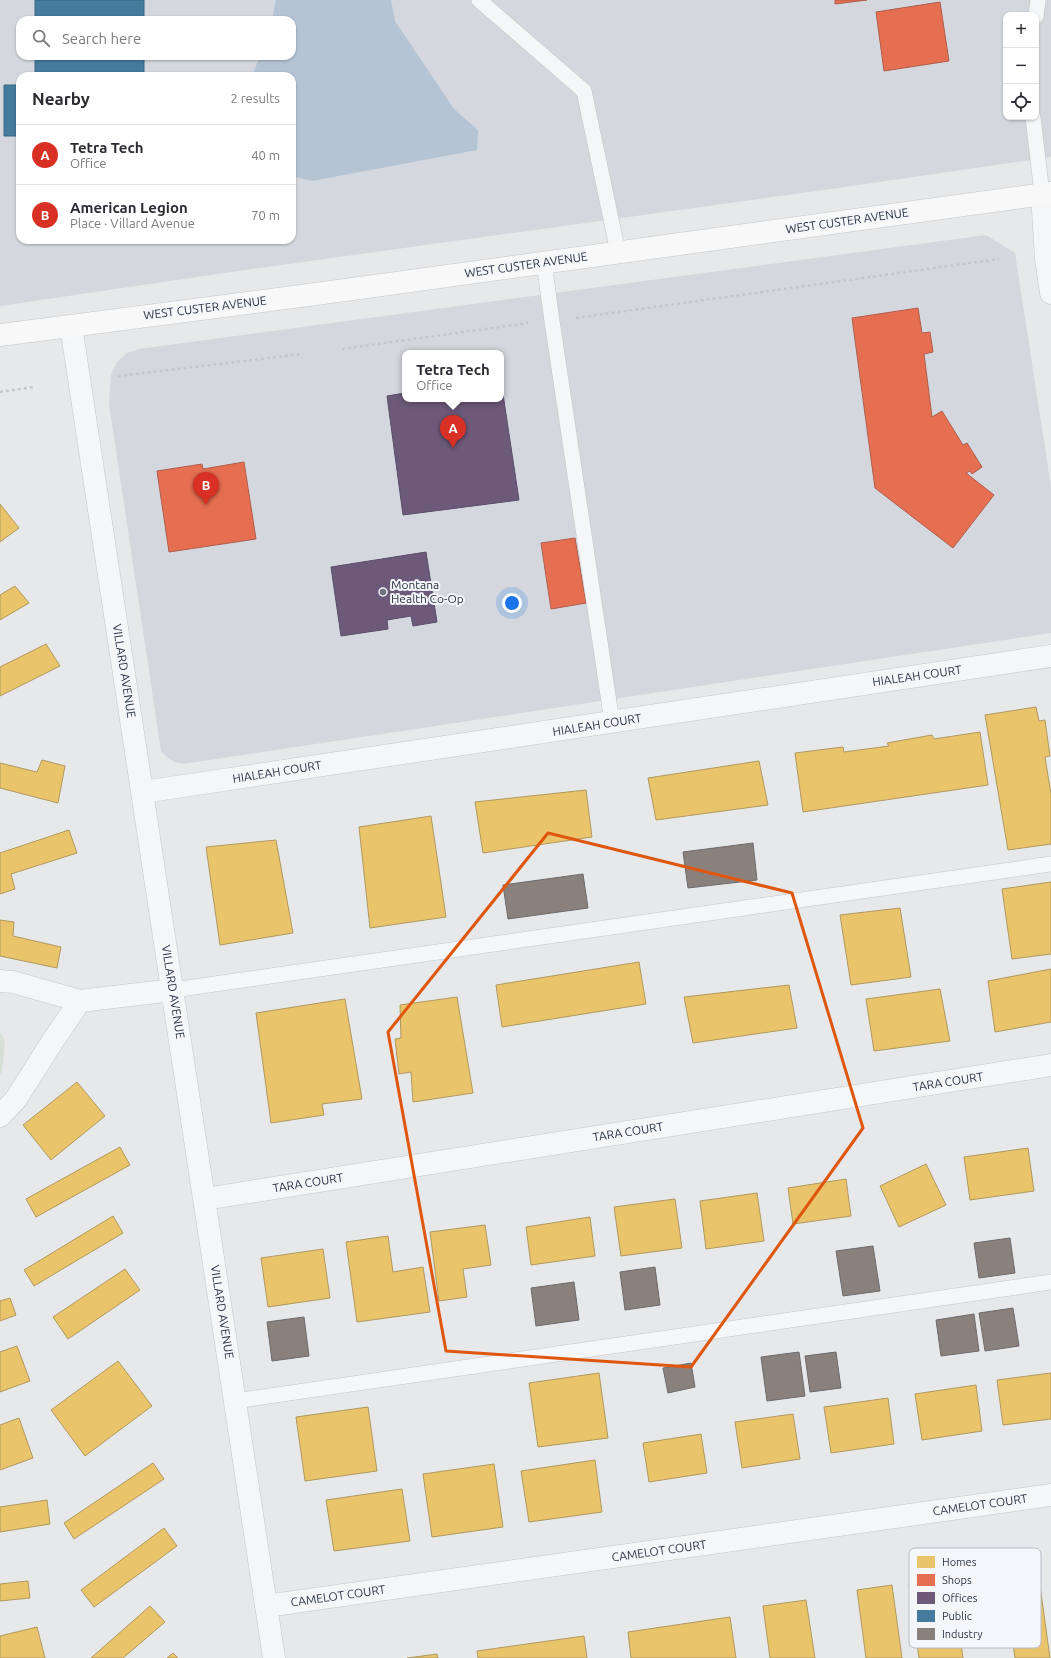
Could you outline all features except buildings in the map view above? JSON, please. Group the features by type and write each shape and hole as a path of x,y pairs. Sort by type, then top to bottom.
{"main road":[{"name":"WEST CUSTER AVENUE","path":"0,335 1047,194"}],"street":[{"path":"1047,194 1046,259 1051,294"},
{"name":"VILLARD AVENUE","path":"71,326 274,1658"},
{"name":"HIALEAH COURT","path":"143,792 1051,656"},
{"path":"0,981 13,982 80,1001 173,990"},
{"path":"0,1116 16,1099 80,1001"},
{"name":"TARA COURT","path":"205,1199 1051,1065"},
{"name":"CAMELOT COURT","path":"266,1606 1051,1495"}],"lane":[{"path":"479,0 584,91 618,252"},
{"path":"1036,12 1038,0"},
{"path":"1034,120 1047,194"},
{"path":"544,262 612,722"},
{"path":"173,990 1051,864"},
{"path":"235,1400 1051,1282"}],"path":[{"path":"576,318 999,259"},
{"path":"342,349 528,323"},
{"path":"118,376 303,354"},
{"path":"0,392 34,387"}],"highlighted area":[{"path":"548,833 792,893 863,1128 691,1367 446,1351 388,1032"}],"shaded area":[{"path":"0,0 1051,0 1051,157 238,271 0,306"},
{"path":"986,235 1015,253 1051,487 1051,633 183,764 174,762 161,751 109,404 111,374 117,362 127,353 139,349"},
{"path":"0,1032 5,1041 2,1071 0,1075"}],"water":[{"path":"276,0 391,0 395,21 454,109 478,130 477,150 312,181 296,177 296,72 254,72 258,60 296,60 296,16 273,16"}],"place":[{"name":"Tetra Tech","path":"453,448"},
{"name":"American Legion","path":"206,505"},
{"name":"Montana Health Co-Op","path":"383,592"}]}
